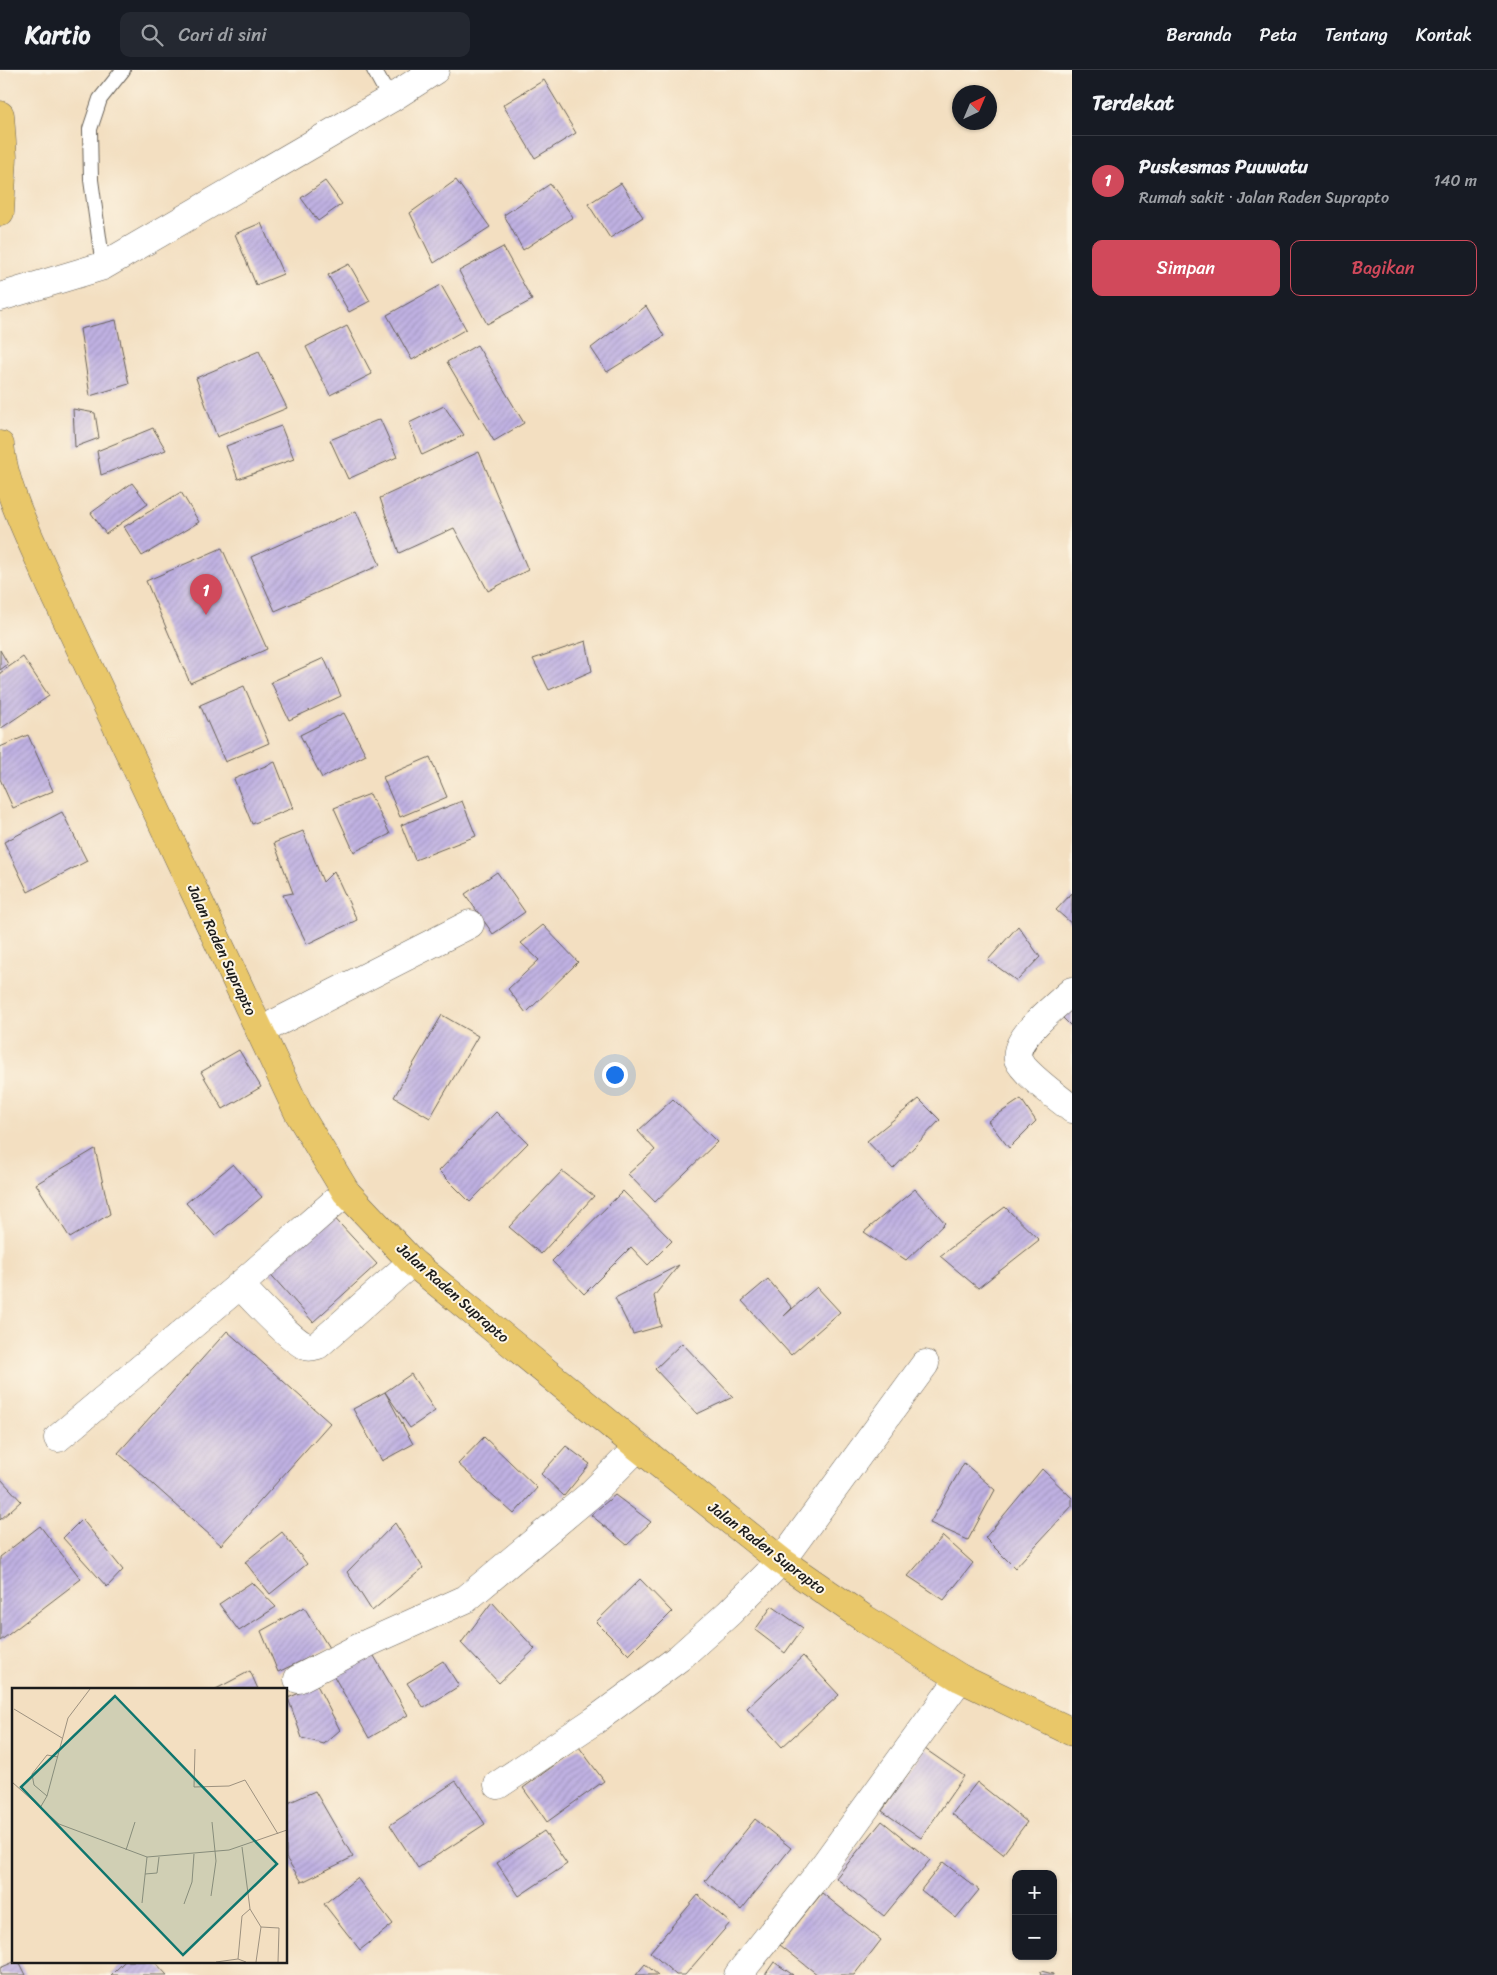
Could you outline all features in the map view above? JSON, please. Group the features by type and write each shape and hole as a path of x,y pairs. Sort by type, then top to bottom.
{"highway":[{"path":"0,114 3,157 0,212"},
{"name":"Jalan Raden Suprapto","path":"0,445 1,456 16,504 50,584 298,1112 346,1192 412,1262 781,1561 865,1619 960,1678 1072,1732"}],"street":[{"path":"0,297 102,266 390,99 434,70"},
{"path":"260,1031 470,924"},
{"path":"1072,991 1032,1028 1018,1046 1018,1057 1025,1069 1072,1109"},
{"path":"58,1438 240,1285 346,1192"},
{"path":"240,1285 295,1339 306,1346 312,1347 318,1346 412,1262"},
{"path":"498,1785 594,1720 679,1658 729,1613 781,1561 925,1364"},
{"path":"298,1679 370,1642 466,1599 590,1495 638,1447"},
{"path":"738,1975 812,1882 960,1678"}],"lane":[{"path":"102,266 91,180 90,128 100,99 123,70"},
{"path":"374,70 390,99"}],"building":[{"path":"544,80 576,133 535,158 503,105"},
{"path":"456,180 490,227 434,263 410,213"},
{"path":"325,181 342,204 318,221 301,198"},
{"path":"621,183 643,217 610,238 588,204"},
{"path":"550,184 573,217 523,250 504,215"},
{"path":"261,223 283,274 256,285 235,234"},
{"path":"503,247 532,300 487,324 459,271"},
{"path":"349,264 370,301 349,312 328,275"},
{"path":"441,285 466,329 412,360 387,315"},
{"path":"646,306 664,336 607,372 591,348"},
{"path":"116,320 129,384 90,396 80,329"},
{"path":"347,326 372,374 330,395 306,347"},
{"path":"477,345 524,423 494,441 447,362"},
{"path":"259,351 287,408 217,437 196,378"},
{"path":"444,406 464,435 422,455 409,423"},
{"path":"73,409 95,413 99,438 75,447"},
{"path":"380,419 397,457 348,479 330,440"},
{"path":"281,426 294,459 238,479 226,446"},
{"path":"153,428 166,450 101,475 97,451"},
{"path":"479,452 528,570 488,591 454,528 399,553 380,498"},
{"path":"132,483 148,504 106,534 91,513"},
{"path":"181,492 199,522 142,556 124,527"},
{"path":"356,511 380,565 275,611 251,557"},
{"path":"222,548 267,649 190,683 146,581"},
{"path":"586,641 592,671 549,690 533,659"},
{"path":"0,650 8,664 0,670"},
{"path":"23,657 49,696 0,729 0,673"},
{"path":"324,658 341,696 289,720 271,682"},
{"path":"244,686 269,743 225,762 200,705"},
{"path":"344,713 366,755 322,778 300,735"},
{"path":"28,735 53,791 13,808 0,779 0,747"},
{"path":"430,757 447,797 400,817 383,777"},
{"path":"275,762 293,808 252,824 234,779"},
{"path":"370,794 390,834 354,852 334,808"},
{"path":"462,801 476,836 415,860 401,825"},
{"path":"62,812 87,861 28,892 4,842"},
{"path":"303,831 323,882 334,871 357,920 307,944 283,895 293,893 274,843"},
{"path":"497,872 525,912 493,934 465,894"},
{"path":"1072,893 1072,924 1056,910"},
{"path":"543,925 578,962 526,1013 508,989 539,960 521,943"},
{"path":"1018,926 1040,957 1017,981 988,960"},
{"path":"1072,1008 1072,1027 1063,1018"},
{"path":"442,1015 478,1036 430,1118 394,1097"},
{"path":"239,1050 261,1087 223,1109 201,1072"},
{"path":"673,1099 717,1142 655,1202 628,1174 655,1150 638,1131"},
{"path":"919,1099 940,1120 893,1169 867,1141"},
{"path":"1021,1099 1036,1121 1009,1148 988,1121"},
{"path":"496,1112 528,1143 470,1202 439,1171"},
{"path":"95,1149 110,1214 70,1238 36,1184"},
{"path":"233,1164 262,1197 215,1236 186,1203"},
{"path":"562,1171 594,1196 541,1254 509,1227"},
{"path":"915,1189 945,1223 906,1260 864,1232"},
{"path":"623,1191 672,1241 648,1265 631,1247 584,1294 552,1261"},
{"path":"1005,1207 1039,1240 978,1288 940,1256"},
{"path":"329,1212 377,1264 313,1322 266,1269"},
{"path":"679,1265 654,1296 661,1326 633,1334 615,1298"},
{"path":"768,1279 792,1308 784,1316 817,1287 840,1312 791,1355 742,1301"},
{"path":"227,1331 330,1423 221,1545 118,1453"},
{"path":"682,1343 733,1397 697,1414 655,1369"},
{"path":"411,1374 435,1411 410,1428 385,1392"},
{"path":"385,1392 413,1444 382,1461 353,1409"},
{"path":"484,1437 537,1488 514,1514 458,1464"},
{"path":"566,1446 590,1464 564,1496 541,1474"},
{"path":"964,1463 995,1490 968,1540 930,1523"},
{"path":"1042,1469 1072,1498 1072,1506 1015,1568 985,1538"},
{"path":"0,1478 21,1501 0,1520"},
{"path":"615,1495 651,1522 627,1545 591,1515"},
{"path":"82,1519 123,1570 107,1587 63,1538"},
{"path":"395,1523 423,1568 372,1611 347,1572"},
{"path":"40,1526 81,1579 0,1641 0,1557"},
{"path":"282,1532 307,1564 270,1594 245,1562"},
{"path":"943,1536 973,1563 944,1600 908,1576"},
{"path":"640,1579 672,1612 629,1655 596,1622"},
{"path":"252,1582 276,1607 239,1631 219,1604"},
{"path":"492,1602 535,1649 499,1683 461,1643"},
{"path":"772,1606 803,1628 785,1653 755,1630"},
{"path":"304,1607 329,1648 278,1672 261,1631"},
{"path":"370,1649 408,1715 369,1738 331,1671"},
{"path":"803,1656 839,1695 782,1747 747,1708"},
{"path":"443,1661 459,1686 424,1708 407,1683"},
{"path":"250,1671 258,1688 218,1688"},
{"path":"317,1685 340,1730 324,1744 302,1738 288,1698"},
{"path":"579,1747 604,1781 547,1822 523,1788"},
{"path":"925,1749 964,1776 921,1838 882,1811"},
{"path":"456,1781 485,1824 418,1868 390,1825"},
{"path":"977,1782 1027,1822 1003,1854 952,1814"},
{"path":"315,1791 353,1857 302,1882 288,1861 288,1803"},
{"path":"755,1819 791,1848 741,1910 705,1881"},
{"path":"882,1821 930,1860 884,1916 836,1878"},
{"path":"544,1831 567,1864 519,1896 497,1863"},
{"path":"943,1862 979,1890 956,1918 921,1890"},
{"path":"357,1878 393,1924 360,1950 324,1904"},
{"path":"822,1893 881,1940 854,1975 818,1975 780,1945"},
{"path":"698,1895 730,1923 685,1975 676,1975 650,1952"},
{"path":"14,1962 20,1962 26,1975 0,1975 0,1968"},
{"path":"124,1962 155,1962 167,1975 111,1975"},
{"path":"774,1962 793,1975 765,1975"},
{"path":"645,1964 658,1975 636,1975"},
{"path":"1041,1971 1053,1974 1053,1975 1040,1975"}],"place":[{"name":"Puskesmas Puuwatu","path":"206,615"}]}
